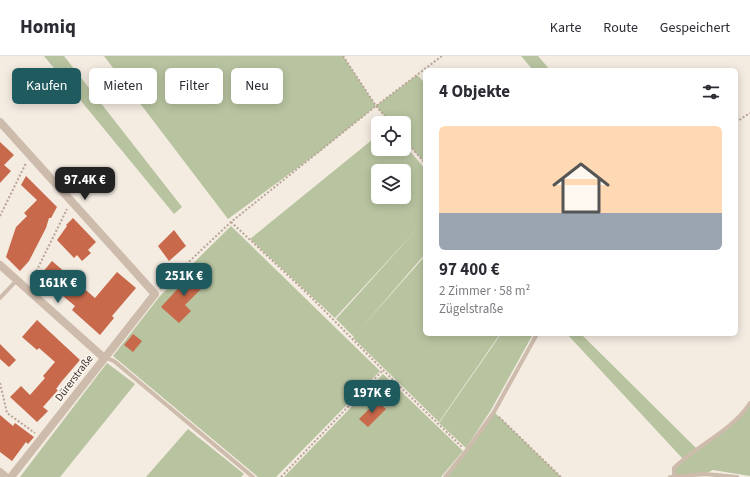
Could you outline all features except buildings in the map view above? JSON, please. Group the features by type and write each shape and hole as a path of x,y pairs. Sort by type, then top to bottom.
{"street":[{"path":"0,122 155,294"},
{"path":"0,265 103,357"},
{"name":"Dürerstraße","path":"11,477 103,357 155,294"},
{"path":"0,472 6,477"}],"lane":[{"path":"0,298 17,280"},
{"path":"444,477 466,451 494,412 536,336"},
{"path":"103,357 114,361 253,477"},
{"path":"737,477 705,474 672,477 674,468 683,459 731,424 750,402"}],"path":[{"path":"343,56 384,116"},
{"path":"426,68 442,56"},
{"path":"155,294 230,222 423,70"},
{"path":"738,121 750,113"},
{"path":"411,147 423,161"},
{"path":"0,216 30,154"},
{"path":"27,290 71,201"},
{"path":"230,222 308,294 466,451"},
{"path":"281,477 383,370"},
{"path":"0,383 7,413 42,438"},
{"path":"494,412 561,477"}],"green space":[{"path":"44,56 64,56 73,68 54,68"},
{"path":"104,56 343,56 376,106 319,152 228,219 141,104 157,104 157,68 113,68"},
{"path":"521,56 538,56 548,68 531,68"},
{"path":"417,75 423,81 423,161 411,147 411,116 385,116 376,106"},
{"path":"81,78 89,88 89,104 102,104 182,207 174,214 81,101"},
{"path":"371,141 371,156 411,156 411,152 423,167 423,256 362,327 423,258 423,336 499,336 439,422 353,338 354,337 336,319 419,227 335,318 250,239"},
{"path":"231,226 380,371 276,477 258,477 113,356 160,296"},
{"path":"500,336 532,336 491,410 466,448 439,423"},
{"path":"569,336 583,336 697,449 731,424 750,403 750,476 713,470 705,474 674,476 674,468 683,459"},
{"path":"107,363 135,384 60,477 20,477"},
{"path":"383,374 463,451 441,477 284,477"},
{"path":"494,412 561,477 445,477"},
{"path":"188,429 244,474 241,477 146,477"}]}
